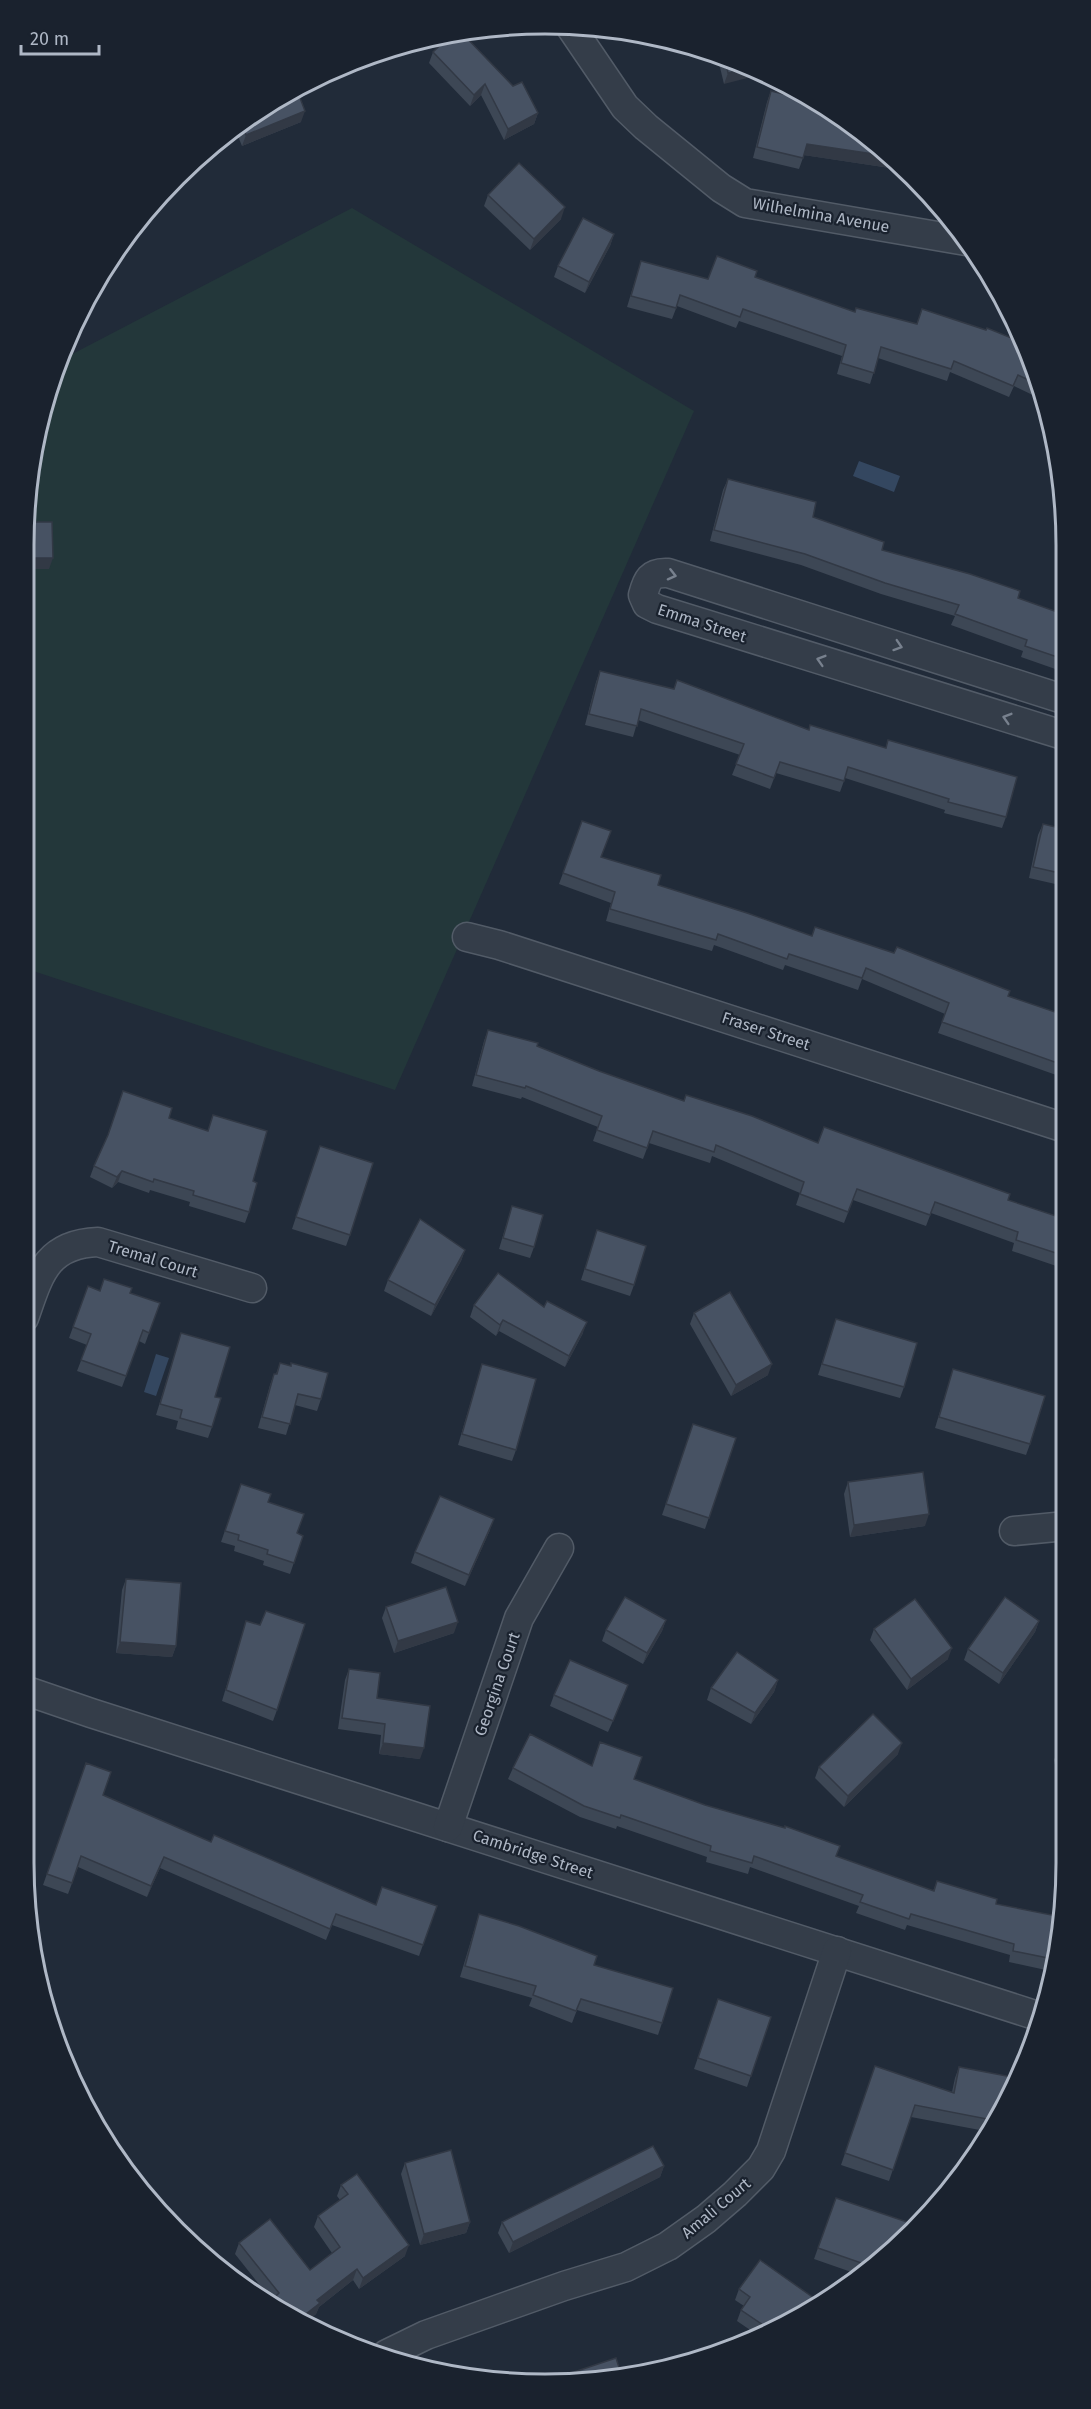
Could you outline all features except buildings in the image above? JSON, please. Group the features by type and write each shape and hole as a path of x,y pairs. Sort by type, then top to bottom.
{"street":[{"name":"Wilhelmina Avenue","path":"577,36 625,107 721,188 745,203 954,239"},
{"name":"Emma Street","path":"1057,697 668,573 657,572 648,578 643,595 647,604 657,609 1057,733"},
{"name":"Fraser Street","path":"467,937 499,945 1057,1125"},
{"name":"Tremal Court","path":"34,1288 38,1276 49,1260 63,1249 81,1243 98,1242 252,1288"},
{"path":"1014,1531 1057,1527"},
{"name":"Georgina Court","path":"448,1827 519,1618 560,1548"},
{"name":"Cambridge Street","path":"34,1693 1033,2014"},
{"name":"Amali Court","path":"393,2351 426,2335 564,2286 626,2267 668,2246 706,2219 761,2168 771,2151 837,1951"}],"green space":[{"path":"352,208 694,411 395,1090 34,971 34,546 36,512 44,446 52,413 71,355"}],"water":[{"path":"859,461 900,476 894,492 853,476"},
{"path":"156,1354 169,1358 156,1396 144,1392"}]}
